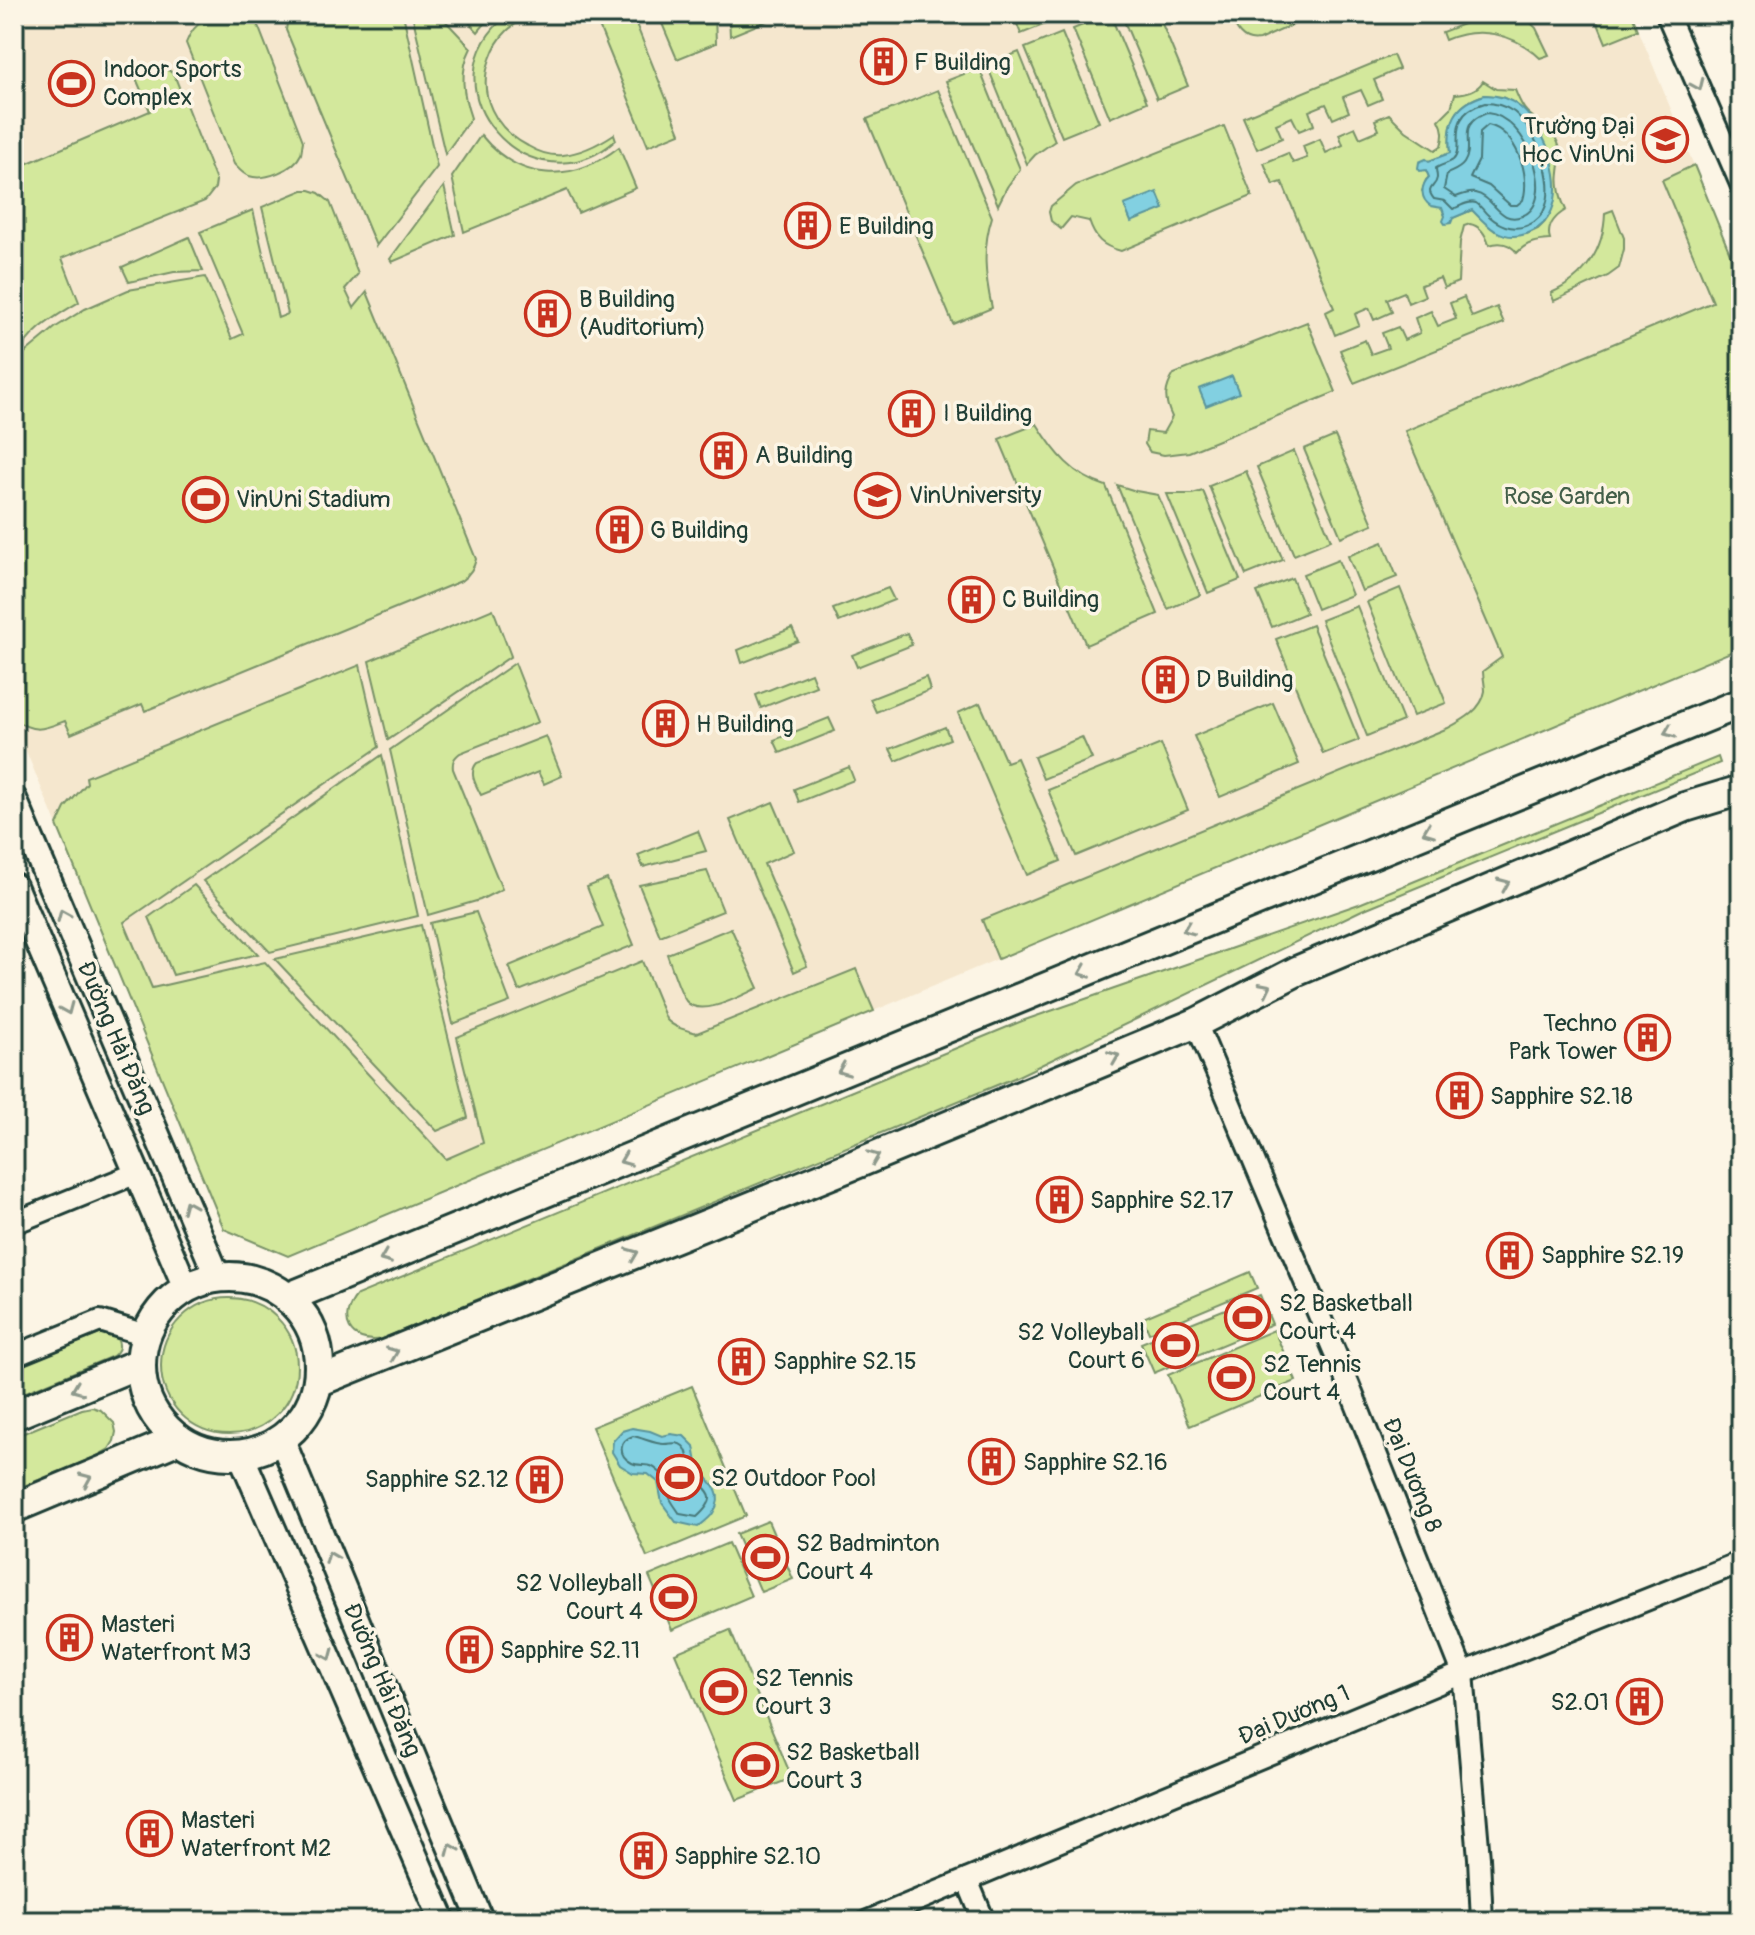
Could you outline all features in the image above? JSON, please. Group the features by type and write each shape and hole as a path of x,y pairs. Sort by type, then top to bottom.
{"main road":[{"path":"287,1298 1741,703"},
{"path":"320,1381 875,1157 1196,1023 1323,960 1685,807 1741,790"},
{"path":"218,1278 243,1278 266,1285 287,1298 307,1320 317,1348 320,1381 300,1422 282,1440 262,1450 241,1455 217,1455 193,1448 179,1439 158,1419 147,1400 141,1378 140,1363 146,1335 156,1315 171,1298 186,1288 218,1278"},
{"path":"14,1415 140,1363"},
{"path":"14,1508 179,1439"}],"street":[{"path":"1667,14 1741,184"},
{"name":"Đường Hải Đăng","path":"14,799 218,1278"},
{"name":"Đường Hải Đăng","path":"14,886 186,1288"},
{"name":"Đại Dương 8","path":"1196,1023 1340,1364 1463,1673 1482,1921"},
{"path":"14,1223 137,1173"},
{"path":"14,1356 100,1321 146,1335"},
{"name":"Đường Hải Đăng","path":"282,1440 481,1921"},
{"name":"Đường Hải Đăng","path":"241,1455 443,1921"},
{"name":"Đại Dương 1","path":"868,1921 1463,1673 1741,1562"},
{"path":"967,1880 984,1921"}],"shaded area":[{"name":"VinUniversity","path":"14,14 1632,14 1735,266 1741,345 1741,645 1738,649 288,1256 224,1229 14,722"}],"green space":[{"path":"293,14 403,14 437,167 376,246 286,30"},
{"path":"412,14 439,14 471,48 465,65 464,83 471,118 445,154"},
{"path":"461,14 493,14 478,32"},
{"path":"509,14 536,14 513,25 502,36 490,59 486,85 488,98 506,130 532,148 554,155 583,150 614,134 616,140 583,159 550,162 520,152 496,132 480,105 475,75 483,43"},
{"path":"594,14 632,14 680,133 648,146"},
{"path":"658,14 715,14 716,43 677,59"},
{"path":"729,14 778,14 779,16 730,36"},
{"path":"1013,14 1055,14 1058,19 1021,34"},
{"path":"1110,14 1147,102 1110,118 1073,29"},
{"path":"1121,14 1158,14 1188,86 1157,99"},
{"path":"1230,14 1317,14 1253,40 1240,34"},
{"path":"1490,14 1522,14 1536,28 1549,55 1540,58 1519,43 1496,34 1471,33 1445,40 1442,32"},
{"path":"1594,14 1632,14 1638,30 1606,43"},
{"path":"235,15 255,21 259,28 303,141 297,160 270,175 249,176 234,164 186,43 204,20"},
{"path":"1062,33 1099,122 1062,137 1025,48"},
{"path":"1019,52 1055,141 1027,164 987,65"},
{"path":"1393,55 1399,69 1374,80 1382,99 1368,105 1361,90 1343,97 1349,112 1333,119 1326,104 1309,111 1314,125 1299,131 1292,117 1276,124 1282,138 1257,149 1243,117"},
{"name":"VinUni Stadium","path":"155,68 167,70 175,77 216,181 215,188 205,201 62,258 79,302 33,334 15,361 56,327 85,309 128,290 205,277 232,339 243,334 200,232 253,210 278,318 288,314 262,207 303,190 319,193 330,202 358,274 345,289 354,308 367,292 476,559 471,572 461,581 145,711 142,704 71,734 65,721 45,728 27,727 14,719 14,169 150,111 135,76"},
{"path":"979,68 1020,169 998,205 946,81"},
{"path":"1483,81 1496,89 1515,90 1525,110 1548,129 1558,143 1561,154 1559,187 1566,210 1552,222 1550,240 1524,246 1517,253 1505,244 1489,245 1480,229 1470,224 1464,226 1458,282 1444,288 1440,278 1421,285 1425,296 1408,303 1404,292 1387,299 1392,312 1374,320 1369,308 1355,314 1359,325 1335,335 1326,312 1334,308 1282,182 1273,185 1264,163 1288,153 1293,163 1307,158 1303,146 1320,139 1326,153 1343,145 1339,134 1355,127 1360,138 1379,130 1375,120 1389,114 1406,131 1435,150 1441,146 1443,139 1439,120 1451,108 1455,94 1471,91","holes":["1485,95 1502,97 1527,114 1535,124 1549,150 1556,188 1545,222 1527,234 1495,231 1472,210 1453,218 1445,216 1442,208 1422,191 1429,177 1426,170 1429,161 1450,153 1452,124 1460,109"]},
{"path":"938,90 992,217 986,262 992,308 953,324 867,119"},
{"path":"1224,126 1252,196 1121,251 1100,241 1089,221 1071,217 1061,229 1051,221 1051,206 1076,185"},
{"path":"481,135 512,162 547,172 565,172 583,167 619,147 636,188 578,213 567,190 464,232 452,177"},
{"name":"Rose Garden","path":"1694,165 1735,266 1741,345 1741,645 1738,649 998,959 982,920 1448,728 1476,709 1485,691 1483,671 1502,657 1405,431 1713,302 1662,180"},
{"path":"444,186 455,235 392,262 390,259"},
{"path":"1613,210 1624,238 1619,268 1554,301 1551,293 1574,279 1590,261 1601,239 1605,213"},
{"path":"189,237 203,271 174,272 129,282 122,267"},
{"path":"1464,297 1472,317 1497,307 1504,323 1354,383 1340,350 1365,340 1371,354 1388,348 1382,333 1398,327 1404,340 1420,333 1415,318 1431,311 1438,326 1456,319 1450,303"},
{"path":"1307,322 1336,392 1189,452 1164,455 1150,452 1145,444 1147,431 1163,433 1172,417 1166,395 1174,374"},
{"path":"1037,424 1074,470 1106,486 1158,614 1086,645 999,439"},
{"path":"1335,436 1373,524 1341,537 1304,449"},
{"path":"1294,451 1331,540 1294,555 1257,467"},
{"path":"1246,471 1283,560 1246,575 1209,486"},
{"path":"1117,485 1158,495 1200,595 1168,609"},
{"path":"1203,491 1240,580 1208,593 1167,494"},
{"path":"1383,542 1397,577 1362,591 1348,556"},
{"path":"1338,560 1352,595 1317,609 1303,574"},
{"path":"1292,578 1306,613 1272,627 1257,592"},
{"path":"888,588 894,600 839,622 833,609"},
{"path":"1400,588 1446,703 1413,716 1367,602"},
{"path":"1357,606 1403,721 1367,736 1321,620"},
{"path":"493,609 511,656 388,740 369,661"},
{"path":"1312,625 1359,740 1323,754 1276,639"},
{"path":"792,628 798,641 742,663 738,650"},
{"path":"907,633 912,645 857,667 852,655"},
{"path":"515,663 538,722 460,753 453,764 502,889 480,900 428,915 390,750"},
{"path":"360,665 379,747 124,922 152,988 265,962 446,1159 483,1143 457,1037 642,961 666,1019 676,1027 697,1033 856,969 874,1011 288,1256 224,1229 57,825 65,808 87,783 86,777"},
{"path":"811,673 816,686 761,708 756,695"},
{"path":"926,677 930,690 876,712 870,699"},
{"path":"980,703 1006,762 1017,758 1061,861 1027,875 958,713"},
{"path":"1273,703 1299,764 1220,797 1194,736"},
{"path":"829,718 835,731 780,753 774,740"},
{"path":"945,727 950,739 896,761 890,749"},
{"path":"546,736 562,776 544,784 538,772 481,795 473,775 477,763"},
{"path":"1082,737 1092,759 1043,779 1034,757"},
{"path":"1161,744 1188,810 1076,856 1048,790"},
{"path":"382,755 418,916 270,952 203,881"},
{"path":"1718,757 1720,763 1362,910 1014,1078 382,1339 361,1338 354,1334 347,1321 357,1295 1022,1021 1359,904"},
{"path":"849,767 854,780 799,802 794,789"},
{"path":"773,802 794,851 764,864 807,966 794,972 730,820"},
{"path":"698,831 706,851 643,867 638,855"},
{"path":"707,871 723,911 660,936 639,885"},
{"path":"607,879 634,945 519,991 509,966 603,927 587,887"},
{"path":"194,885 258,954 173,975 149,917"},
{"path":"476,912 510,1002 453,1024 430,923"},
{"path":"421,925 468,1118 437,1131 275,959"},
{"path":"731,928 758,988 722,1004 701,1008 693,1006 684,997 667,954"},
{"path":"1250,1272 1257,1288 1149,1333 1143,1318"},
{"path":"1260,1295 1272,1324 1154,1373 1141,1343"},
{"path":"229,1298 255,1303 277,1318 292,1340 297,1366 292,1392 277,1414 255,1429 229,1434 203,1429 181,1414 166,1392 161,1366 166,1340 181,1318 203,1303"},
{"name":"S2 Tennis Court 4","path":"1274,1330 1296,1381 1190,1426 1168,1375"},
{"path":"107,1331 119,1342 113,1356 14,1397 14,1368"},
{"path":"692,1386 746,1516 647,1557 592,1427"},
{"path":"92,1407 101,1410 114,1423 116,1432 109,1449 14,1490 14,1437"},
{"name":"S2 Badminton Court 4","path":"768,1521 793,1579 761,1592 736,1534"},
{"path":"728,1543 751,1596 672,1630 649,1576"},
{"name":"S2 Tennis Court 3","path":"730,1630 792,1778 737,1800 675,1653"}],"water":[{"path":"1485,95 1512,101 1520,107 1532,119 1550,154 1556,193 1552,210 1542,224 1526,234 1502,234 1489,227 1472,210 1445,224 1442,208 1431,206 1423,196 1424,184 1429,177 1426,170 1420,171 1418,168 1419,162 1450,153 1450,133 1455,116 1466,104"},
{"path":"1157,192 1164,209 1131,222 1124,205"},
{"path":"1232,376 1239,393 1206,406 1199,389"},
{"name":"S2 Outdoor Pool","path":"632,1428 662,1436 684,1436 694,1446 698,1469 712,1483 718,1500 712,1515 698,1527 676,1522 662,1503 658,1482 648,1474 633,1473 620,1465 612,1452 613,1441 622,1431"}],"place":[{"name":"F Building","path":"883,62"},
{"name":"Indoor Sports Complex","path":"72,83"},
{"name":"Trường Đại Học VinUni","path":"1665,140"},
{"name":"E Building","path":"808,226"},
{"name":"B Building (Auditorium)","path":"548,313"},
{"name":"I Building","path":"912,413"},
{"name":"A Building","path":"724,455"},
{"name":"VinUniversity","path":"878,495"},
{"name":"VinUni Stadium","path":"205,499"},
{"name":"G Building","path":"619,530"},
{"name":"C Building","path":"971,599"},
{"name":"D Building","path":"1165,679"},
{"name":"H Building","path":"665,724"},
{"name":"Techno Park Tower","path":"1648,1037"},
{"name":"Sapphire S2.18","path":"1459,1096"},
{"name":"Sapphire S2.17","path":"1059,1200"},
{"name":"Sapphire S2.19","path":"1510,1255"},
{"name":"S2 Basketball Court 4","path":"1248,1317"},
{"name":"S2 Volleyball Court 6","path":"1176,1346"},
{"name":"Sapphire S2.15","path":"742,1361"},
{"name":"S2 Tennis Court 4","path":"1232,1378"},
{"name":"Sapphire S2.16","path":"992,1462"},
{"name":"S2 Outdoor Pool","path":"680,1478"},
{"name":"Sapphire S2.12","path":"540,1479"},
{"name":"S2 Badminton Court 4","path":"765,1557"},
{"name":"S2 Volleyball Court 4","path":"674,1597"},
{"name":"Masteri Waterfront M3","path":"70,1638"},
{"name":"Sapphire S2.11","path":"469,1650"},
{"name":"S2 Tennis Court 3","path":"724,1692"},
{"name":"S2.01","path":"1640,1702"},
{"name":"S2 Basketball Court 3","path":"755,1766"},
{"name":"Masteri Waterfront M2","path":"150,1834"},
{"name":"Sapphire S2.10","path":"643,1856"}]}
